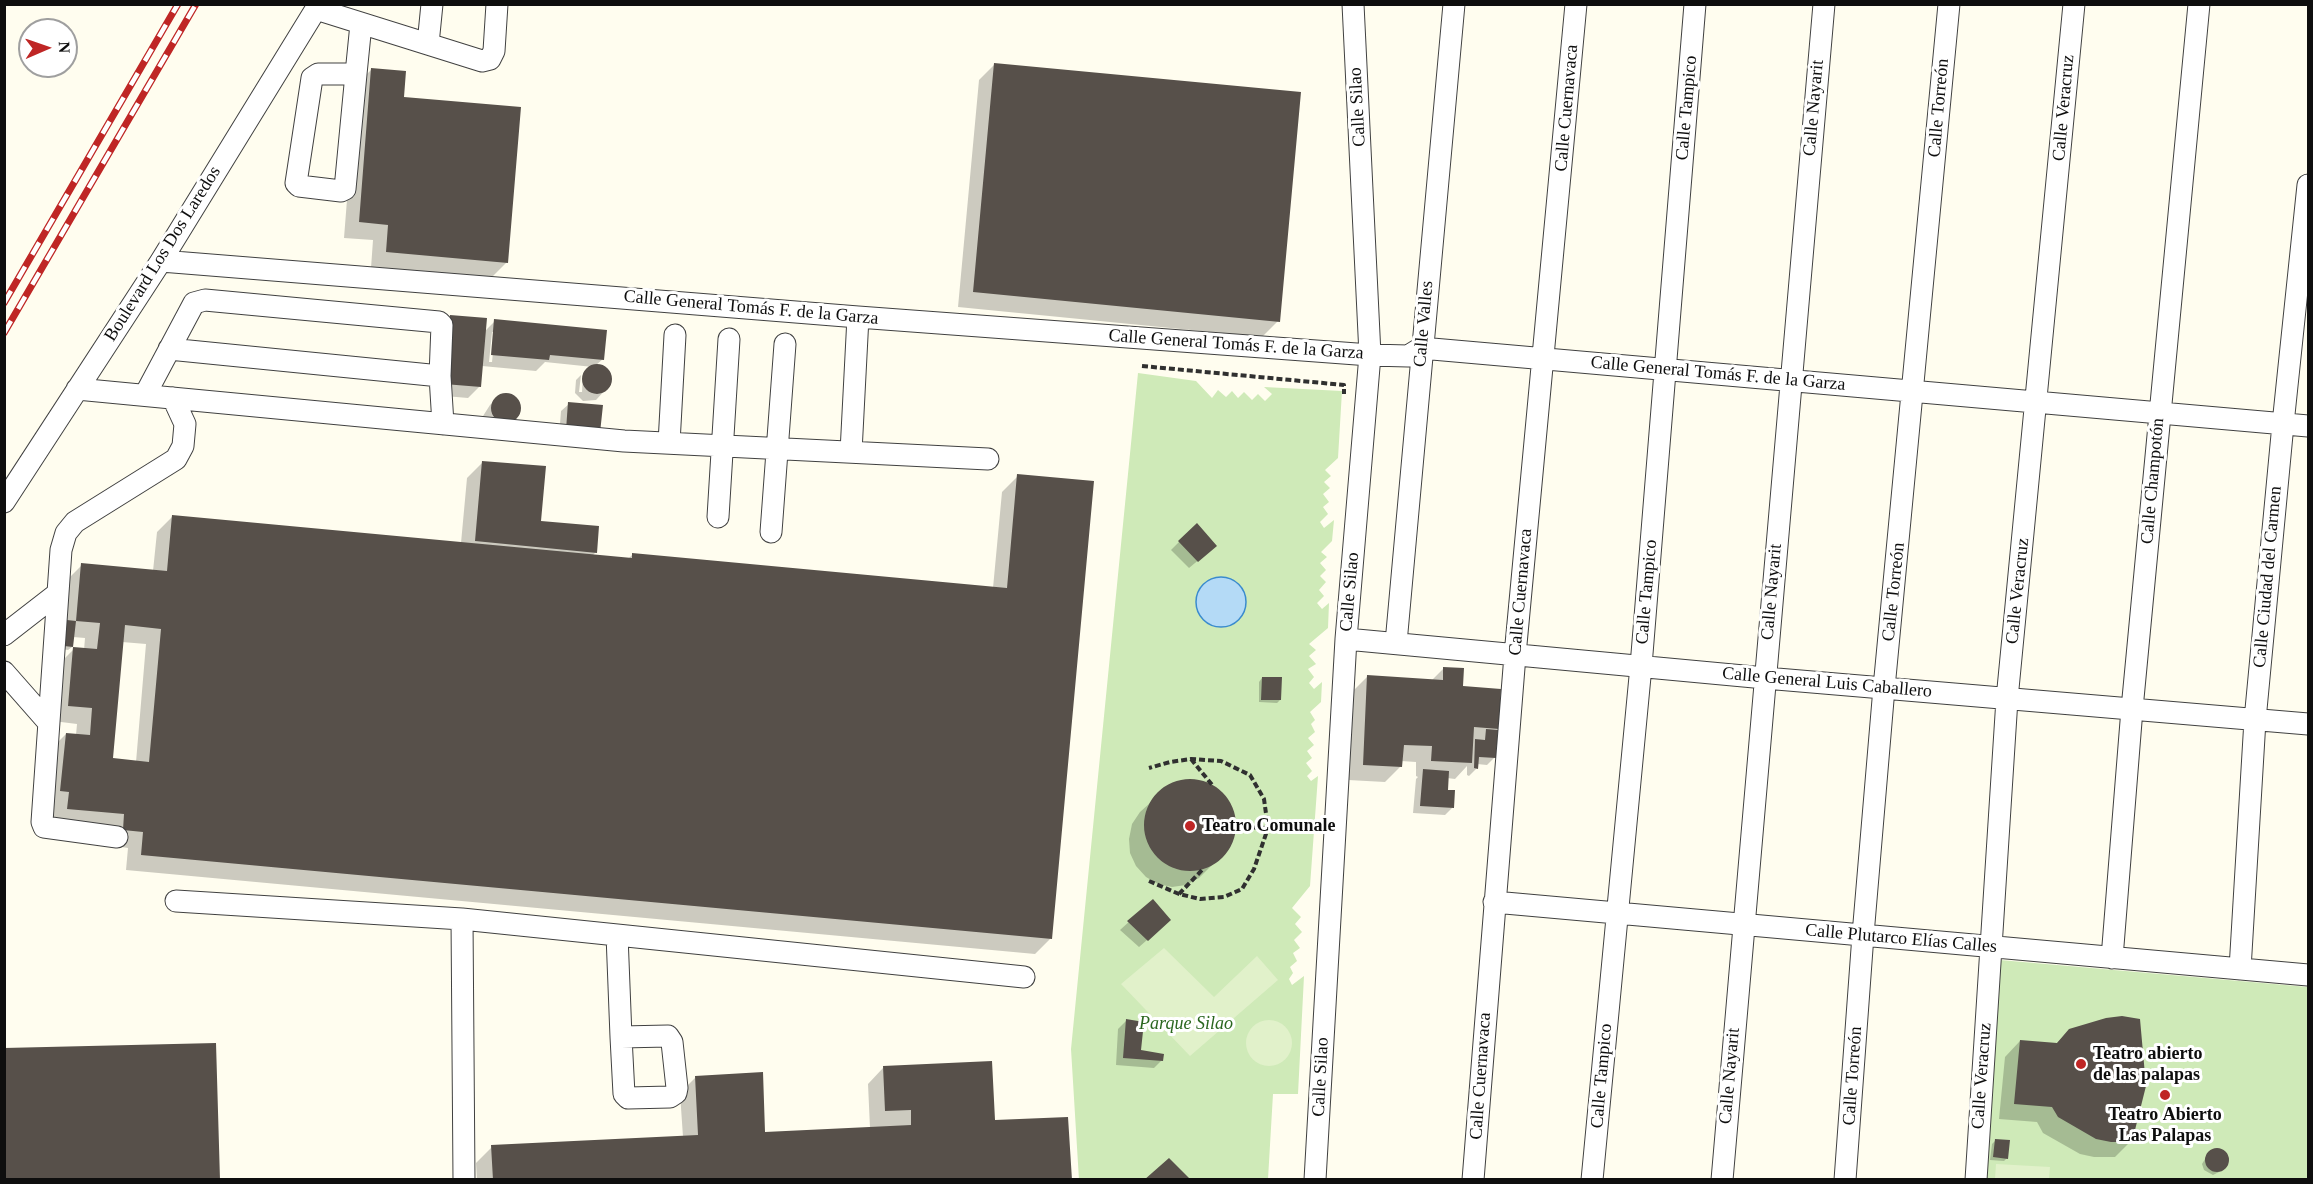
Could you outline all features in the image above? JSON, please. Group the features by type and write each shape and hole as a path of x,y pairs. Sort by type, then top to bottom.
{"street":[{"path":"428,44 432,4"},
{"path":"318,7 361,24 482,61 490,59 494,51 496,4"},
{"name":"Calle Silao","path":"1315,1179 1346,639 1371,356 1353,4"},
{"name":"Calle Valles","path":"1396,643 1454,4"},
{"name":"Calle Cuernavaca","path":"1473,1179 1515,655 1576,4"},
{"name":"Calle Tampico","path":"1592,1179 1667,370 1695,4"},
{"name":"Calle Nayarit","path":"1722,1179 1824,4"},
{"name":"Calle Torreón","path":"1845,1179 1884,688 1949,4"},
{"name":"Calle Veracruz","path":"1976,1179 2007,699 2074,4"},
{"name":"Calle Champotón","path":"2112,958 2132,709 2199,4"},
{"name":"Boulevard Los Dos Laredos","path":"4,502 160,261 318,7"},
{"path":"357,74 318,74 312,78 296,183 299,186 345,189 357,74 361,24"},
{"name":"Calle Ciudad del Carmen","path":"2240,969 2255,720 2308,185"},
{"name":"Calle General Tomás F. de la Garza","path":"160,261 1371,356 1408,356 1421,348 2308,426"},
{"path":"145,395 194,303 205,300 439,322 442,325 440,376 443,424"},
{"path":"851,452 858,317"},
{"path":"669,443 675,335"},
{"path":"718,516 729,339"},
{"path":"771,532 785,344"},
{"path":"169,349 440,376"},
{"path":"77,389 624,441 988,459"},
{"path":"117,837 44,827 42,822 61,550 66,533 75,522 176,459 183,446 185,424 172,398"},
{"path":"4,635 58,593"},
{"name":"Calle General Luis Caballero","path":"1346,639 1765,678 2308,724"},
{"path":"4,672 48,722"},
{"path":"176,901 462,920 1024,977"},
{"name":"Calle Plutarco Elías Calles","path":"1494,902 2308,975"},
{"path":"462,920 464,1179"},
{"path":"616,935 621,1037"}],"path":[{"path":"1142,366 1344,385 1344,397"},
{"path":"1191,759 1213,786"},
{"path":"1149,768 1191,759 1221,761 1250,776 1264,799 1268,828 1254,869 1242,889 1224,897 1200,899 1179,894 1149,881"},
{"path":"1235,827 1268,828"},
{"path":"1179,894 1203,869"}],"green space":[{"name":"Parque Silao","path":"1138,373 1196,381 1212,398 1218,390 1226,397 1232,391 1238,398 1244,392 1252,400 1258,394 1265,401 1272,394 1264,387 1342,391 1338,458 1325,470 1331,476 1324,482 1330,488 1323,494 1329,502 1323,507 1328,514 1320,522 1324,528 1334,520 1332,541 1321,552 1327,557 1320,563 1326,570 1320,576 1326,582 1319,590 1324,596 1317,603 1322,609 1329,603 1328,628 1309,644 1316,650 1309,656 1316,664 1308,669 1314,677 1309,683 1314,689 1322,682 1321,702 1310,712 1315,720 1311,724 1315,732 1308,738 1314,745 1307,751 1312,758 1306,763 1312,771 1307,776 1311,781 1318,776 1310,886 1292,908 1301,917 1295,924 1302,932 1294,940 1300,948 1293,953 1297,961 1290,967 1293,973 1289,979 1292,985 1304,976 1298,1094 1273,1094 1268,1179 1079,1180 1071,1049"},
{"path":"1164,948 1214,997 1257,956 1278,980 1190,1056 1121,984"},
{"path":"2000,960 2308,987 2308,1179 1984,1180"},
{"path":"1269,1020 1285,1027 1292,1043 1285,1059 1269,1066 1253,1059 1246,1043 1253,1027"},
{"path":"1996,1164 2050,1167 2049,1179 1995,1179"}],"water":[{"path":"1221,577 1230,579 1241,588 1246,602 1244,611 1235,622 1221,627 1212,625 1201,616 1196,602 1198,593 1207,582"}],"building":[{"path":"994,63 1301,92 1280,322 973,292"},
{"path":"371,68 406,71 404,97 521,107 508,263 386,252 388,225 359,222"},
{"path":"450,315 487,318 481,387 444,384"},
{"path":"494,319 607,330 604,360 550,355 549,360 491,355"},
{"path":"597,364 608,368 612,379 608,390 597,394 586,390 582,379 586,368"},
{"path":"506,393 517,397 521,408 517,419 506,423 495,419 491,408 495,397"},
{"path":"568,402 603,405 600,433 566,430"},
{"path":"482,461 546,466 541,521 599,526 597,553 475,541"},
{"path":"1017,474 1094,481 1052,939 141,855 143,832 123,830 124,814 67,809 69,792 60,791 66,733 90,735 92,708 68,706 73,647 97,649 100,623 76,621 81,563 167,571 172,515 632,558 632,553 1007,588","holes":["125,625 161,629 149,762 113,758"]},
{"path":"1197,523 1217,546 1198,562 1178,541"},
{"path":"67,620 76,621 73,647 64,646"},
{"path":"1443,667 1464,668 1463,686 1501,689 1499,729 1474,727 1472,763 1431,761 1432,746 1404,745 1402,767 1363,765 1367,675 1443,680"},
{"path":"1262,677 1282,677 1281,700 1261,700"},
{"path":"1486,729 1498,730 1496,758 1479,757 1478,769 1474,768 1475,739 1485,740"},
{"path":"1423,769 1449,771 1448,790 1455,790 1454,808 1420,806"},
{"name":"Teatro Comunale","path":"1190,779 1207,783 1222,793 1232,808 1236,825 1232,842 1222,857 1207,867 1190,871 1173,867 1158,857 1148,842 1144,825 1148,808 1158,793 1173,783"},
{"path":"1153,899 1171,920 1148,941 1127,921"},
{"name":"Teatro abierto de las palapas","path":"2122,1016 2140,1019 2146,1086 2132,1142 2096,1139 2058,1117 2052,1107 2014,1104 2020,1040 2057,1043 2069,1029 2106,1018"},
{"path":"1126,1019 1144,1022 1141,1050 1164,1054 1163,1061 1123,1058"},
{"path":"216,1043 220,1180 4,1180 4,1048"},
{"path":"992,1061 995,1120 1068,1117 1072,1180 493,1180 491,1145 698,1135 695,1076 763,1072 765,1132 911,1125 911,1110 885,1111 883,1066"},
{"path":"1995,1139 2010,1140 2008,1159 1993,1157"},
{"path":"2217,1148 2225,1152 2229,1160 2225,1168 2217,1172 2209,1168 2205,1160 2209,1152"},
{"path":"1169,1158 1191,1180 1144,1180"}],"railway":[{"path":"4,303 178,4"},
{"path":"4,333 196,4"}],"place":[{"name":"Teatro Comunale","path":"1190,826"},
{"name":"Teatro abierto de las palapas","path":"2081,1064"},
{"name":"Teatro Abierto Las Palapas","path":"2165,1095"}]}
